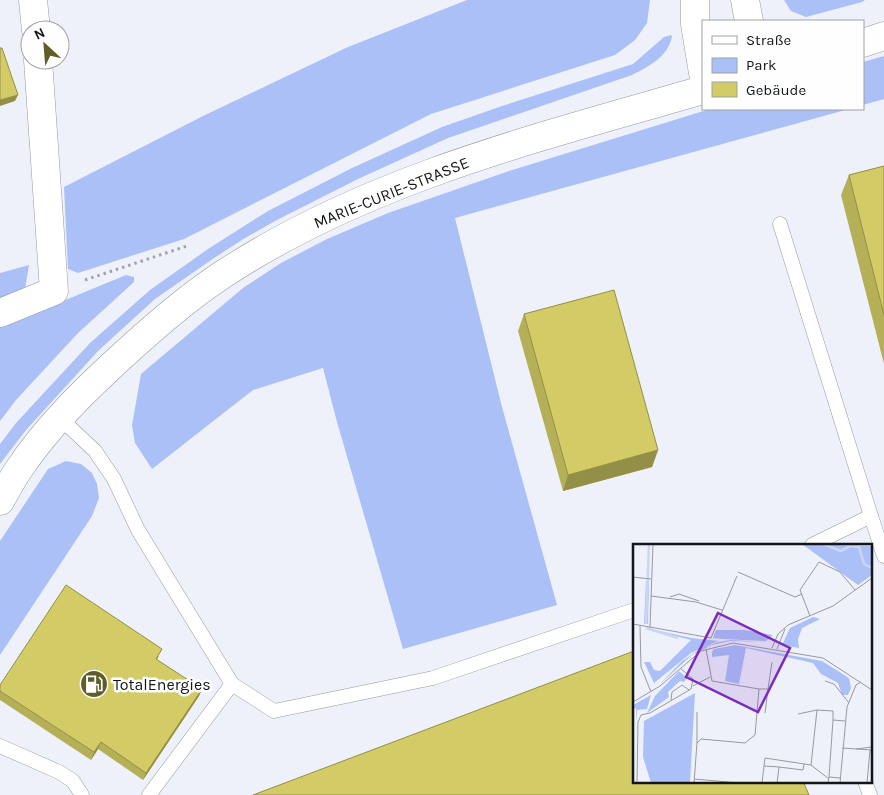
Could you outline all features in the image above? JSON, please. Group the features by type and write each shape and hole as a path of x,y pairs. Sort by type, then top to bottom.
{"street":[{"path":"33,0 35,20"},
{"path":"696,0 695,24 702,67"},
{"path":"744,0 748,20"},
{"path":"864,43 884,36"},
{"path":"0,313 54,291 39,70"},
{"name":"MARIE-CURIE-STRASSE","path":"0,501 19,468 59,417 166,316 226,273 325,217 454,165 702,90"}],"lane":[{"path":"780,224 884,556"},
{"path":"59,417 95,451 114,479 138,530 232,684 274,711 433,678 633,610"},
{"path":"814,544 870,516"},
{"path":"149,795 232,684"},
{"path":"0,746 59,772 73,781 82,795"},
{"path":"865,782 870,795"}],"path":[{"path":"54,291 187,246"}],"green space":[{"path":"467,0 650,0 647,23 635,40 615,55 431,114 184,239 78,273 68,269 64,187 205,115 348,47"},
{"path":"784,0 865,0 806,17 791,11"},
{"path":"671,35 670,44 662,56 651,65 632,75 448,138 358,179 245,238 155,299 98,351 26,430 0,464 0,444 16,423 90,343 150,290 208,249 268,211 352,168 442,127 633,64 664,37"},
{"path":"884,56 884,99 864,105 864,62"},
{"path":"707,110 845,110 455,218 502,407 557,605 403,649 323,368 253,390 152,469 135,443 132,425 141,374 243,288 281,263 327,239 388,213 509,171"},
{"path":"29,265 25,289 0,300 0,273"},
{"path":"126,275 134,277 134,282 78,333 16,400 0,421 0,327"},
{"path":"66,461 81,464 92,473 97,484 99,498 92,516 0,655 0,541 48,469"}],"building":[{"path":"0,48 2,48 18,95 0,100"},
{"path":"884,166 884,315 849,175"},
{"path":"614,290 658,450 568,475 524,314"},
{"path":"66,585 162,649 156,659 202,689 146,773 101,742 94,752 0,691 0,685"},
{"path":"633,651 633,782 803,782 809,795 253,795"}],"place":[{"name":"TotalEnergies","path":"94,684"}]}
